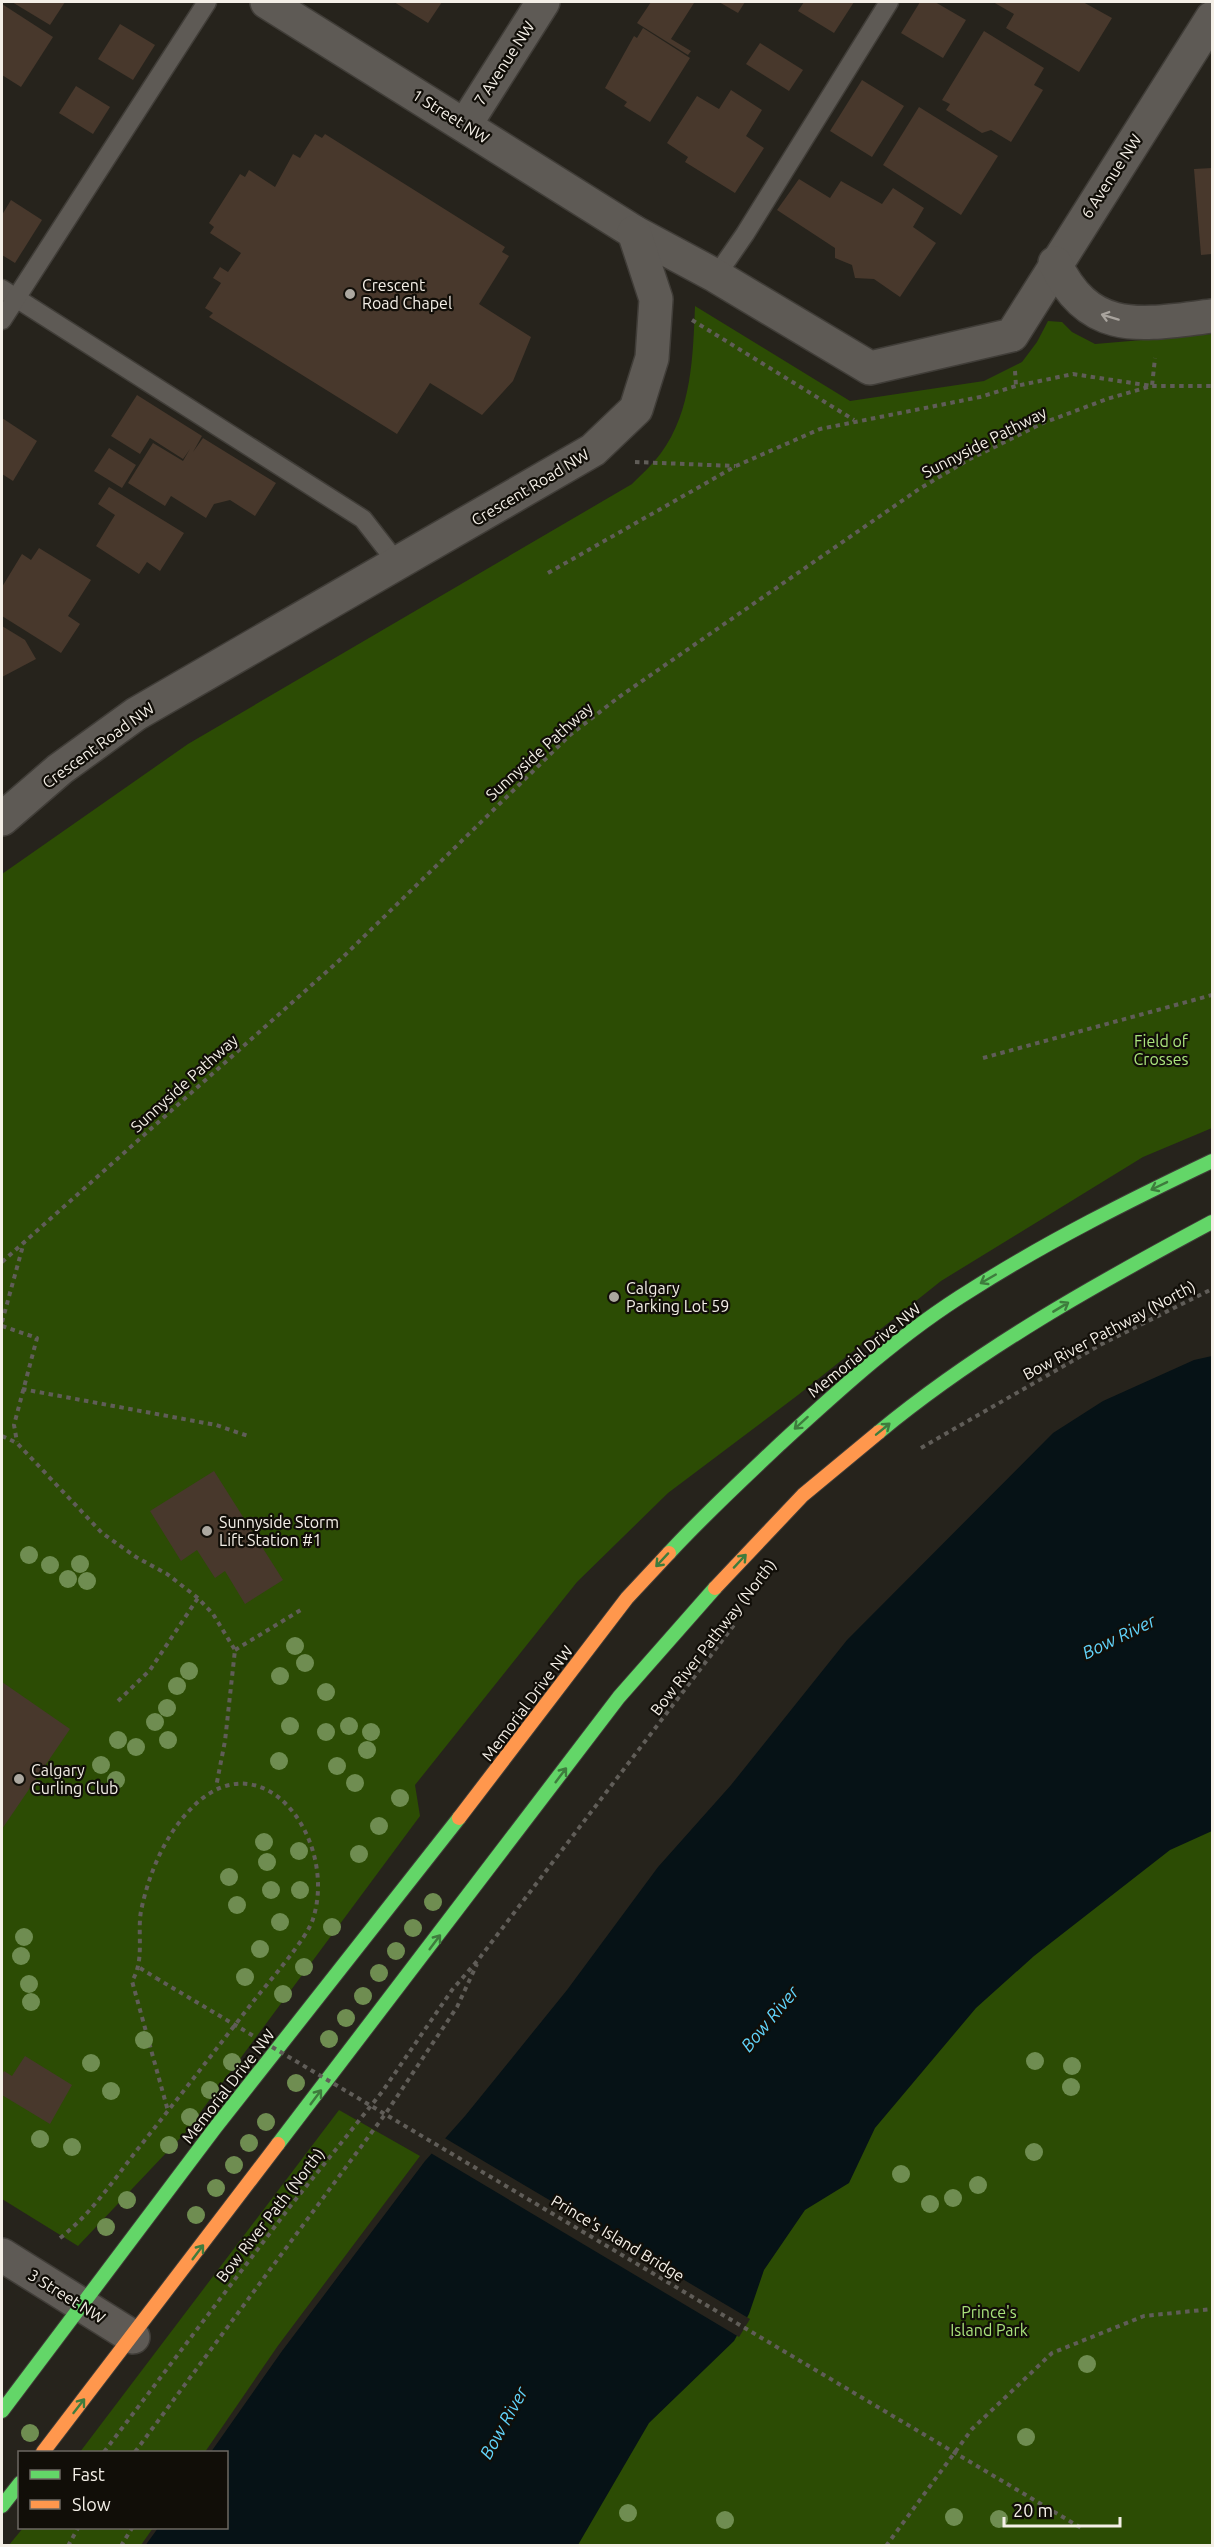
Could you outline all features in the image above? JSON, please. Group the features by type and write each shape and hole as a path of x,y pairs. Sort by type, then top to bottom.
{"main road":[{"name":"Memorial Drive NW","path":"2,2410 215,2127 487,1783 627,1598 699,1520 838,1390 909,1333 970,1290 1107,1211 1212,1161"},
{"path":"44,2451 619,1697 697,1607 803,1495 908,1408 1007,1338 1124,1269 1212,1222"},
{"path":"2,2506 18,2486"}],"street":[{"name":"1 Street NW","path":"267,2 634,232"},
{"name":"7 Avenue NW","path":"465,125 543,2"},
{"name":"6 Avenue NW","path":"716,276 870,368 1012,335 1056,262 1207,34"},
{"path":"634,232 716,276"},
{"name":"Crescent Road NW","path":"2,819 60,769 136,714 593,450 636,409 652,358 656,298 634,232"},
{"path":"1056,262 1075,296 1095,313 1131,324 1212,316"},
{"name":"3 Street NW","path":"2,2255 133,2337"}],"lane":[{"path":"2,320 9,293 207,2"},
{"path":"716,276 746,234 889,2"},
{"path":"9,293 363,519 398,564"}],"path":[{"path":"656,298 855,421"},
{"path":"548,573 736,466 790,440 855,421 980,397 1016,386 1073,374 1152,386"},
{"name":"Sunnyside Pathway","path":"2,1262 342,958 562,742 619,697 919,489 968,460 1043,423 1107,399 1152,386 1212,386"},
{"path":"625,460 736,466"},
{"path":"983,1058 1212,995"},
{"path":"17,1443 14,1425 23,1383 37,1338 2,1324 24,1242"},
{"name":"Bow River Pathway (North)","path":"919,1449 1100,1345 1212,1289"},
{"path":"22,1389 216,1425 248,1436"},
{"path":"2,1436 17,1443 102,1533 136,1557 167,1574 198,1598 213,1614 235,1650 225,1741 216,1787"},
{"path":"118,1701 150,1670 198,1598"},
{"path":"235,1650 304,1608"},
{"name":"Bow River Pathway (North)","path":"452,1990 478,1960 739,1619"},
{"path":"60,2238 80,2223 168,2111 313,1921 320,1882 313,1846 300,1818 280,1798 247,1782 216,1787 187,1812 165,1843 141,1910 138,1942 140,1968 132,1981 168,2111"},
{"name":"Bow River Pathway (North)","path":"136,2451 386,2113 452,2016 478,1960"},
{"name":"Prince's Island Bridge","path":"140,1968 1083,2529"},
{"name":"Bow River Path (North)","path":"105,2451 292,2204 382,2092 452,1990"},
{"path":"886,2546 972,2429 1052,2353 1144,2316 1212,2309"},
{"path":"68,2546 77,2529"},
{"path":"121,2546 131,2529"}],"green space":[{"name":"Field of Crosses","path":"695,306 850,401 984,381 1022,362 1037,342 1048,321 1062,322 1072,332 1095,344 1212,334 1212,1128 1143,1157 941,1281 798,1395 668,1493 577,1582 415,1785 420,1816 185,2133 78,2246 2,2199 2,874 188,744 632,484 661,453 679,419 692,363"},
{"name":"Prince's Island Park","path":"1212,1812 1212,2545 559,2546 784,2218 969,2000"},
{"path":"339,2110 420,2156 277,2347 206,2451 81,2451"},
{"path":"22,2529 152,2529 141,2545 9,2545"}],"water":[{"name":"Bow River","path":"1212,1356 1212,1831 1170,1850 1034,1956 976,2008 875,2128 849,2183 805,2210 764,2270 749,2314 734,2341 649,2423 578,2545 145,2546 157,2529 228,2529 228,2451 212,2451 282,2351 425,2161 465,2116 567,1990 658,1867 731,1785 847,1640 1053,1433 1103,1401 1194,1360"}],"pier":[{"path":"443,2137 750,2319 739,2337 429,2152"}],"building":[{"path":"12,2 65,2 50,25"},
{"path":"394,2 442,2 428,23"},
{"path":"651,2 694,3 671,39 691,51 688,55 637,23"},
{"path":"719,2 745,2 738,13"},
{"path":"804,2 854,2 834,33 798,11"},
{"path":"920,2 935,2 966,20 943,58 901,33"},
{"path":"993,2 1083,2 1112,18 1079,72 1006,28 1014,14"},
{"path":"2,4 53,37 21,87 2,75"},
{"path":"120,24 155,45 133,80 98,59"},
{"path":"643,28 690,58 650,122 624,106 627,102 605,88 634,36 637,38"},
{"path":"984,31 1044,68 1034,85 1043,90 1011,142 991,130 982,133 946,110 950,104 942,100"},
{"path":"760,43 803,70 789,91 746,64"},
{"path":"862,80 904,106 872,157 830,131"},
{"path":"76,86 110,107 93,134 59,113"},
{"path":"731,90 762,110 746,136 764,148 735,193 685,162 688,157 667,143 697,96 719,109"},
{"path":"919,107 998,156 961,215 883,165"},
{"name":"Crescent Road Chapel","path":"315,134 322,138 325,134 505,247 502,252 509,256 479,304 531,337 513,381 482,415 430,383 397,434 209,317 213,313 205,308 221,283 213,278 220,267 228,272 241,253 210,233 214,227 209,223 240,174 245,177 249,170 275,187 293,154 300,158"},
{"path":"1212,168 1212,254 1201,255 1194,169"},
{"path":"799,179 830,198 841,181 882,204 893,188 924,208 913,227 936,243 900,297 874,279 855,278 852,265 835,258 835,248 777,210"},
{"path":"11,200 42,220 15,263 2,255 2,215"},
{"path":"137,395 202,436 193,452 203,438 276,483 255,516 230,500 214,504 206,518 171,496 165,506 128,483 153,443 183,461 190,449 183,459 150,438 140,454 111,436"},
{"path":"2,418 37,441 13,481 2,474"},
{"path":"109,448 136,465 122,488 94,471"},
{"path":"109,487 184,533 160,571 147,562 139,574 96,546 115,515 98,504"},
{"path":"39,548 91,580 68,616 80,624 61,653 2,616 2,587 22,554 31,560"},
{"path":"2,626 25,640 36,659 2,677"},
{"name":"Sunnyside Storm Lift Station #1","path":"214,1471 283,1580 245,1604 225,1571 215,1578 197,1550 181,1561 150,1511"},
{"name":"Calgary Curling Club","path":"2,1682 70,1729 2,1829"},
{"path":"25,2056 72,2085 50,2124 2,2095 4,2071 12,2076"}],"traffic: fast":[{"path":"669,1553 723,1498 803,1423 848,1382 920,1324 1000,1272 1059,1238 1212,1161"},
{"path":"879,1432 958,1372 1040,1319 1212,1222"},
{"path":"278,2144 619,1697 715,1588"},
{"path":"2,2411 215,2128 459,1818"},
{"path":"2,2506 18,2486"}],"traffic: slow":[{"path":"715,1588 803,1495 879,1432"},
{"path":"459,1818 627,1598 669,1553"},
{"path":"44,2451 278,2144"}],"place":[{"name":"Crescent Road Chapel","path":"350,294"},
{"name":"Calgary Parking Lot 59","path":"614,1297"},
{"name":"Sunnyside Storm Lift Station #1","path":"207,1531"},
{"name":"Calgary Curling Club","path":"19,1779"}]}
